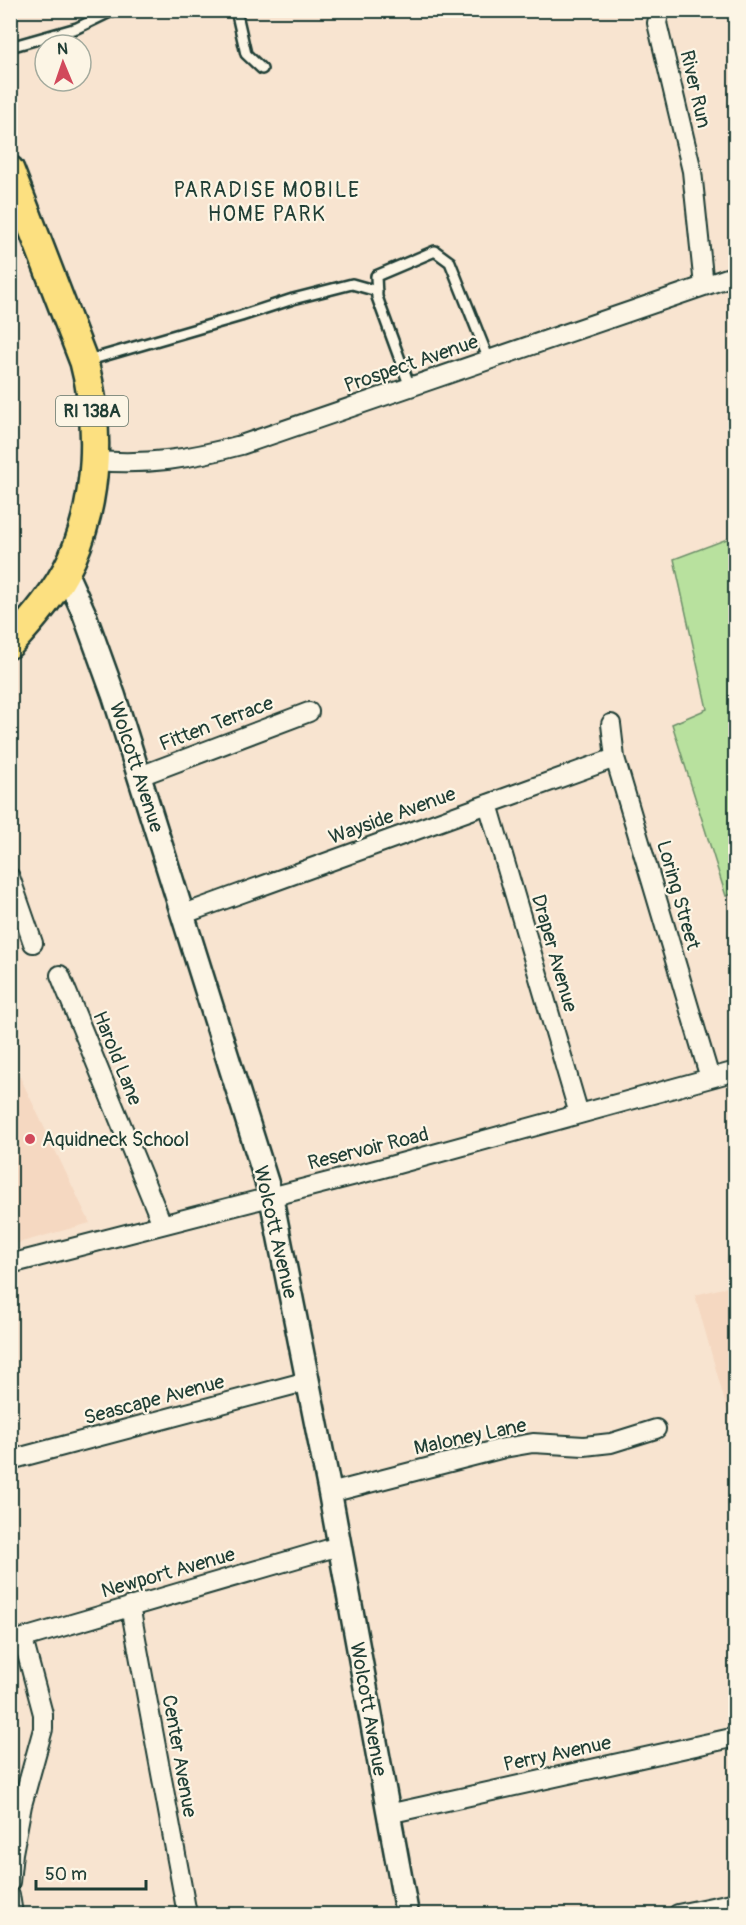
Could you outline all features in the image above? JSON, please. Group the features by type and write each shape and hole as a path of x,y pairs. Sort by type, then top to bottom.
{"main road":[{"name":"RI 138A","path":"10,170 84,362 90,386 95,461 84,522 72,559 39,613 10,644"}],"street":[{"name":"River Run","path":"660,10 657,23 692,171 704,286"},
{"name":"Prospect Avenue","path":"95,461 159,462 241,445 735,274"},
{"name":"Wolcott Avenue","path":"65,571 84,613 114,696 271,1196 330,1493 407,1914"},
{"name":"Fitten Terrace","path":"140,776 309,712"},
{"name":"Loring Street","path":"611,724 615,758 710,1078"},
{"name":"Wayside Avenue","path":"184,914 615,758"},
{"name":"Draper Avenue","path":"489,804 579,1114"},
{"path":"10,878 33,943"},
{"name":"Harold Lane","path":"60,975 162,1224"},
{"name":"Reservoir Road","path":"10,1264 382,1168 735,1071"},
{"name":"Seascape Avenue","path":"10,1460 308,1381"},
{"name":"Maloney Lane","path":"330,1493 504,1448 533,1443 584,1446 611,1443 656,1430"},
{"name":"Newport Avenue","path":"17,1641 339,1546"},
{"name":"Center Avenue","path":"130,1606 187,1914"},
{"path":"10,1882 22,1805 43,1729 43,1714 17,1641"},
{"name":"Perry Avenue","path":"388,1814 735,1737"},
{"path":"10,1895 13,1914"},
{"path":"678,1914 735,1902"}],"lane":[{"path":"10,47 77,28 114,10"},
{"path":"236,10 246,54 262,69"},
{"path":"410,387 377,297 376,276 435,251 450,262 489,360"},
{"path":"84,362 322,291 352,284 377,291"}],"shaded area":[{"name":"Aquidneck School","path":"10,1056 90,1223 11,1245 10,1245"},
{"path":"736,1285 735,1438 695,1295"}],"green space":[{"path":"735,536 736,893 726,896 672,724 707,709 674,559"}],"place":[{"name":"Aquidneck School","path":"30,1139"}],"district":[{"name":"PARADISE MOBILE HOME PARK","path":"267,202"}]}
